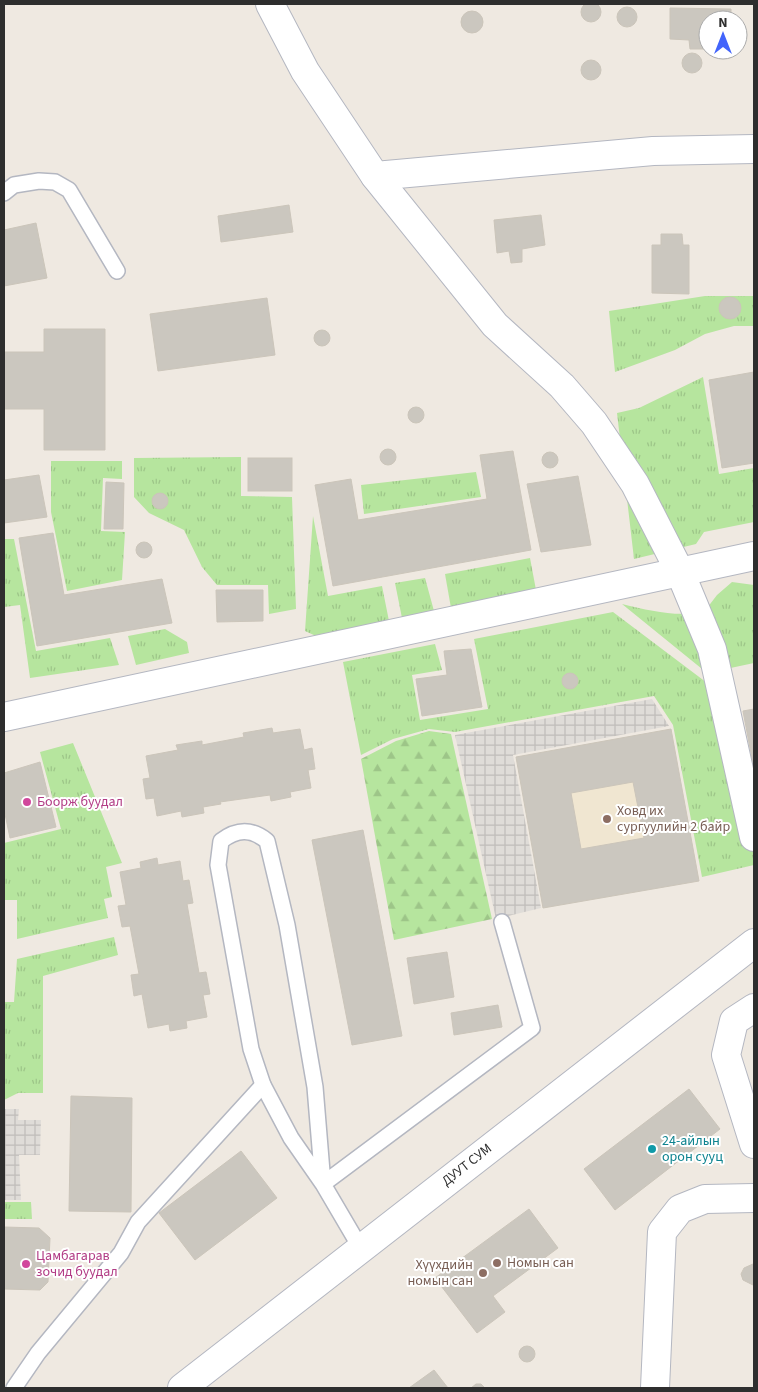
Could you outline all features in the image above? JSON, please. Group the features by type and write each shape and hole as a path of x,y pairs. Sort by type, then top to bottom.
{"street":[{"path":"270,4 305,71 376,176 495,325 562,386 594,423 635,484 680,572 712,649 754,838"},
{"path":"376,176 653,151 754,149"},
{"path":"4,716 754,556"},
{"name":"ДУУТ СУМ","path":"182,1388 754,943"},
{"path":"754,1008 734,1021 726,1055 754,1144"},
{"path":"655,1388 662,1232 680,1209 705,1199 754,1198"}],"lane":[{"path":"4,192 14,185 39,181 55,182 69,190 117,271"},
{"path":"322,1184 315,1087 288,925 267,841 257,833 243,830 229,835 221,842 218,865 251,1049 262,1084 291,1138 322,1184 360,1248"},
{"path":"322,1184 532,1028 502,922"},
{"path":"14,1388 38,1353 121,1253 138,1222 262,1084"}],"shaded area":[{"path":"652,699 669,726 513,755 541,908 496,919 455,735"},
{"name":"Ховд их сургуулийн 2 байр","path":"671,729 699,881 543,908 516,757"},
{"path":"4,1109 19,1109 18,1120 41,1120 40,1155 19,1155 21,1200 4,1200"}],"green space":[{"path":"705,296 754,296 754,326 734,326 705,334 675,350 615,372 609,311"},
{"path":"703,377 719,474 754,468 754,522 704,532 696,544 634,559 617,413 639,408"},
{"path":"241,457 241,496 292,497 296,609 269,614 268,585 217,585 202,567 184,530 149,513 134,497 134,458"},
{"path":"51,461 122,461 122,479 103,478 101,531 125,532 122,580 67,591 51,512"},
{"path":"476,472 481,497 364,514 361,485"},
{"path":"313,516 328,596 382,586 389,621 316,636 305,631"},
{"path":"4,539 14,539 36,651 110,638 119,665 30,678 20,605 4,607"},
{"path":"530,558 536,590 451,608 445,574"},
{"path":"425,578 434,611 402,618 395,583"},
{"path":"732,582 754,585 754,663 707,673 622,604 673,614 704,612 717,595"},
{"path":"613,612 731,701 754,813 754,865 702,877 673,725 654,696 455,732 429,729 393,739 361,755 343,662 435,644 442,670 412,675 420,720 488,709 474,639"},
{"path":"165,629 187,642 189,653 136,665 128,636"},
{"path":"429,731 451,734 492,919 394,940 361,759 396,741"},
{"path":"73,743 122,863 106,867 112,897 104,899 108,918 17,939 17,900 4,900 4,843 61,829 40,752"},
{"path":"114,937 118,955 43,976 43,1093 18,1093 4,1100 4,1002 14,1002 17,959"},
{"path":"4,1202 31,1202 32,1219 4,1219"}],"building":[{"path":"591,2 598,5 601,12 598,19 591,22 584,19 581,12 584,5"},
{"path":"627,7 634,10 637,17 634,24 627,27 620,24 617,17 620,10"},
{"path":"670,8 731,9 698,10 698,49 690,49 689,40 670,39"},
{"path":"472,11 480,14 483,22 480,30 472,33 464,30 461,22 464,14"},
{"path":"688,54 696,54 698,60 701,60 701,67 696,72 688,72 683,67 683,59"},
{"path":"591,60 598,63 601,70 598,77 591,80 584,77 581,70 584,63"},
{"path":"289,205 293,232 221,242 218,216"},
{"path":"541,215 545,245 522,249 522,262 511,263 509,251 497,253 494,220"},
{"path":"36,223 47,278 4,286 4,230"},
{"path":"661,234 682,234 683,245 689,245 689,294 652,293 652,245 661,245"},
{"path":"730,297 738,300 741,308 738,316 730,319 722,316 719,308 722,300"},
{"path":"267,298 275,355 158,371 150,314"},
{"path":"44,329 105,329 105,450 44,450 44,409 4,409 4,352 44,352"},
{"path":"322,330 330,338 322,346 314,338"},
{"path":"754,372 754,463 722,468 709,380"},
{"path":"416,407 424,415 416,423 408,415"},
{"path":"388,449 396,457 388,465 380,457"},
{"path":"513,451 531,550 333,586 315,485 351,479 358,520 487,499 480,455"},
{"path":"550,452 558,460 550,468 542,460"},
{"path":"248,458 292,458 292,491 248,491"},
{"path":"39,475 47,517 4,523 4,480"},
{"path":"578,476 591,545 541,552 527,484"},
{"path":"106,482 124,483 123,529 104,529"},
{"path":"160,493 168,501 160,509 152,501"},
{"path":"53,533 64,595 162,579 172,623 37,646 19,538"},
{"path":"144,542 150,544 152,550 150,556 144,558 138,556 136,550 138,544"},
{"path":"216,590 263,590 263,621 217,622"},
{"path":"471,649 482,707 422,716 416,679 447,675 444,651"},
{"path":"570,673 576,675 578,681 576,687 570,689 564,687 562,681 564,675"},
{"path":"754,709 754,769 743,711"},
{"path":"272,728 273,733 300,729 304,750 312,748 315,769 308,770 311,788 290,792 291,797 271,801 270,795 220,802 221,804 203,807 204,813 182,817 181,811 157,816 154,798 146,799 143,779 150,778 146,756 178,750 176,745 202,741 202,745 244,737 243,733"},
{"name":"Ховд их сургуулийн 2 байр","path":"671,729 699,881 543,908 516,757","holes":["633,782 644,838 581,849 571,793"]},
{"path":"40,762 56,827 10,838 4,809 4,773"},
{"path":"363,830 402,1036 352,1045 312,840"},
{"path":"157,858 158,865 180,861 183,881 189,880 193,903 187,904 199,973 206,972 210,994 203,995 207,1017 186,1021 187,1028 170,1031 169,1024 148,1028 142,994 134,996 131,975 139,974 130,926 122,927 118,906 126,905 120,872 141,868 140,862"},
{"path":"447,952 454,997 414,1004 407,958"},
{"path":"498,1005 502,1027 454,1035 451,1013"},
{"name":"24-айлын орон сууц","path":"689,1089 720,1129 615,1210 584,1169"},
{"path":"71,1096 132,1098 131,1212 69,1211"},
{"path":"241,1151 277,1198 195,1260 159,1213"},
{"name":"Номын сан","path":"529,1209 558,1248 493,1296 505,1312 477,1333 435,1278"},
{"name":"Цамбагарав зочид буудал","path":"4,1227 39,1228 50,1238 48,1282 40,1290 4,1289"},
{"path":"754,1264 753,1285 743,1280 741,1274 744,1268"},
{"path":"527,1346 533,1348 535,1354 533,1360 527,1362 521,1360 519,1354 521,1348"},
{"path":"434,1370 448,1388 409,1388"},
{"path":"476,1384 481,1384 485,1388 471,1388"}],"place":[{"name":"Боорж буудал","path":"27,802"},
{"name":"Ховд их сургуулийн 2 байр","path":"607,819"},
{"name":"24-айлын орон сууц","path":"652,1149"},
{"name":"Номын сан","path":"497,1263"},
{"name":"Цамбагарав зочид буудал","path":"26,1264"},
{"name":"Хүүхдийн номын сан","path":"483,1273"}]}
